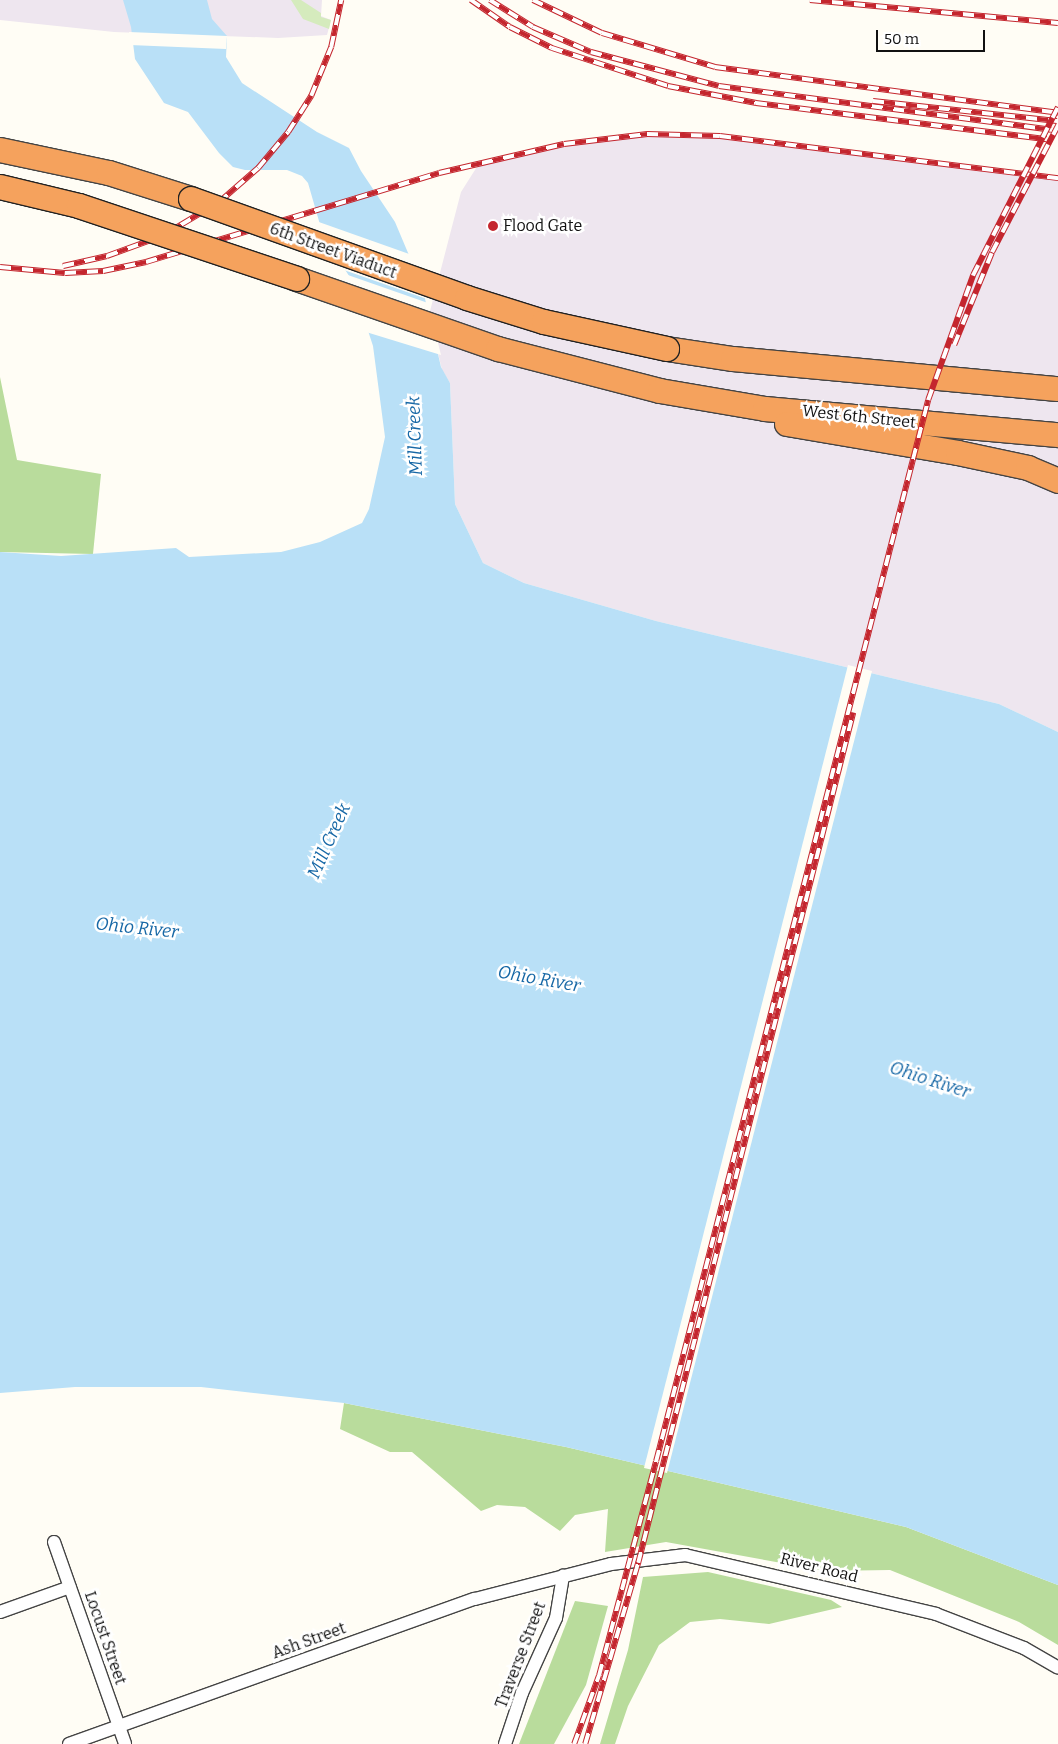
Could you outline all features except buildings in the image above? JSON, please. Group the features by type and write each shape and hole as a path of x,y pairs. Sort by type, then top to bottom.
{"highway":[{"name":"6th Street Viaduct","path":"0,150 109,173 544,322 667,349 733,359 1058,389"},
{"name":"West 6th Street","path":"0,187 79,206 498,349 660,391 765,410 1058,436"},
{"path":"765,410 788,424 958,453 1028,468 1058,481"}],"street":[{"name":"Locust Street","path":"54,1542 125,1744"},
{"name":"River Road","path":"563,1576 654,1557 685,1555 716,1560 936,1614 1024,1648 1058,1668"},
{"name":"Ash Street","path":"69,1744 475,1599 563,1576"},
{"name":"Traverse Street","path":"505,1744 522,1694 556,1618 563,1576"},
{"path":"0,1612 70,1587"}],"shaded area":[{"path":"0,0 322,0 321,16 331,20 327,35 278,38 114,32 0,20"},
{"path":"647,134 720,136 1058,178 1058,732 999,704 656,621 524,583 483,563 455,504 450,383 442,370 429,315 461,192 480,162 564,144"}],"green space":[{"path":"291,0 301,0 321,13 321,17 331,20 329,29 303,19"},
{"path":"0,377 17,460 101,474 93,554 0,552"},
{"path":"344,1403 566,1447 906,1527 1058,1585 1058,1645 1019,1622 890,1570 826,1571 666,1542 605,1552 608,1509 575,1515 560,1531 525,1507 497,1505 481,1511 412,1452 390,1452 340,1429"},
{"path":"708,1572 831,1600 842,1607 769,1624 720,1619 690,1622 659,1645 628,1706 615,1744 600,1744 628,1650 643,1577"},
{"path":"575,1601 608,1606 586,1685 554,1744 519,1744"}],"water":[{"path":"123,0 207,0 212,19 227,36 226,57 242,83 317,132 349,148 361,171 395,222 422,286 441,367 450,383 455,504 483,563 524,583 656,621 999,704 1058,732 1058,1585 906,1527 566,1447 344,1403 201,1387 75,1387 0,1393 0,552 61,556 176,548 189,557 281,552 320,542 362,523 369,509 385,437 373,346 351,279 323,235 308,183 302,176 287,170 245,170 233,167 219,153 188,112 164,103 135,59 131,27"}],"pier":[{"path":"129,32 227,36 226,49 130,45"},
{"path":"316,221 412,255 427,299 341,269 321,236"},
{"path":"345,274 428,303 441,355 366,332"},
{"path":"848,665 872,671 667,1473 644,1468"}],"railway":[{"path":"63,266 107,256 162,236 219,202 258,168 288,132 311,96 331,47 341,0"},
{"path":"471,0 510,27 552,48 668,86 756,103 1047,139"},
{"path":"490,0 533,27 591,52 719,86 1051,130"},
{"path":"533,0 602,33 715,67 1058,113"},
{"path":"810,0 1058,23"},
{"path":"873,101 1057,121"},
{"path":"574,1744 599,1675 656,1461 928,400 973,275 1058,107"},
{"path":"954,345 992,252 1058,125"},
{"path":"0,267 65,273 103,271 146,262 439,173 564,144 647,134 720,136 1058,178"},
{"path":"585,1744 638,1563 853,713"}],"place":[{"name":"Flood Gate","path":"493,226"}],"water label":[{"name":"Mill Creek","path":"415,436"},
{"name":"Mill Creek","path":"329,841"},
{"name":"Ohio River","path":"137,928"},
{"name":"Ohio River","path":"539,979"},
{"name":"Ohio River","path":"930,1080"}]}
